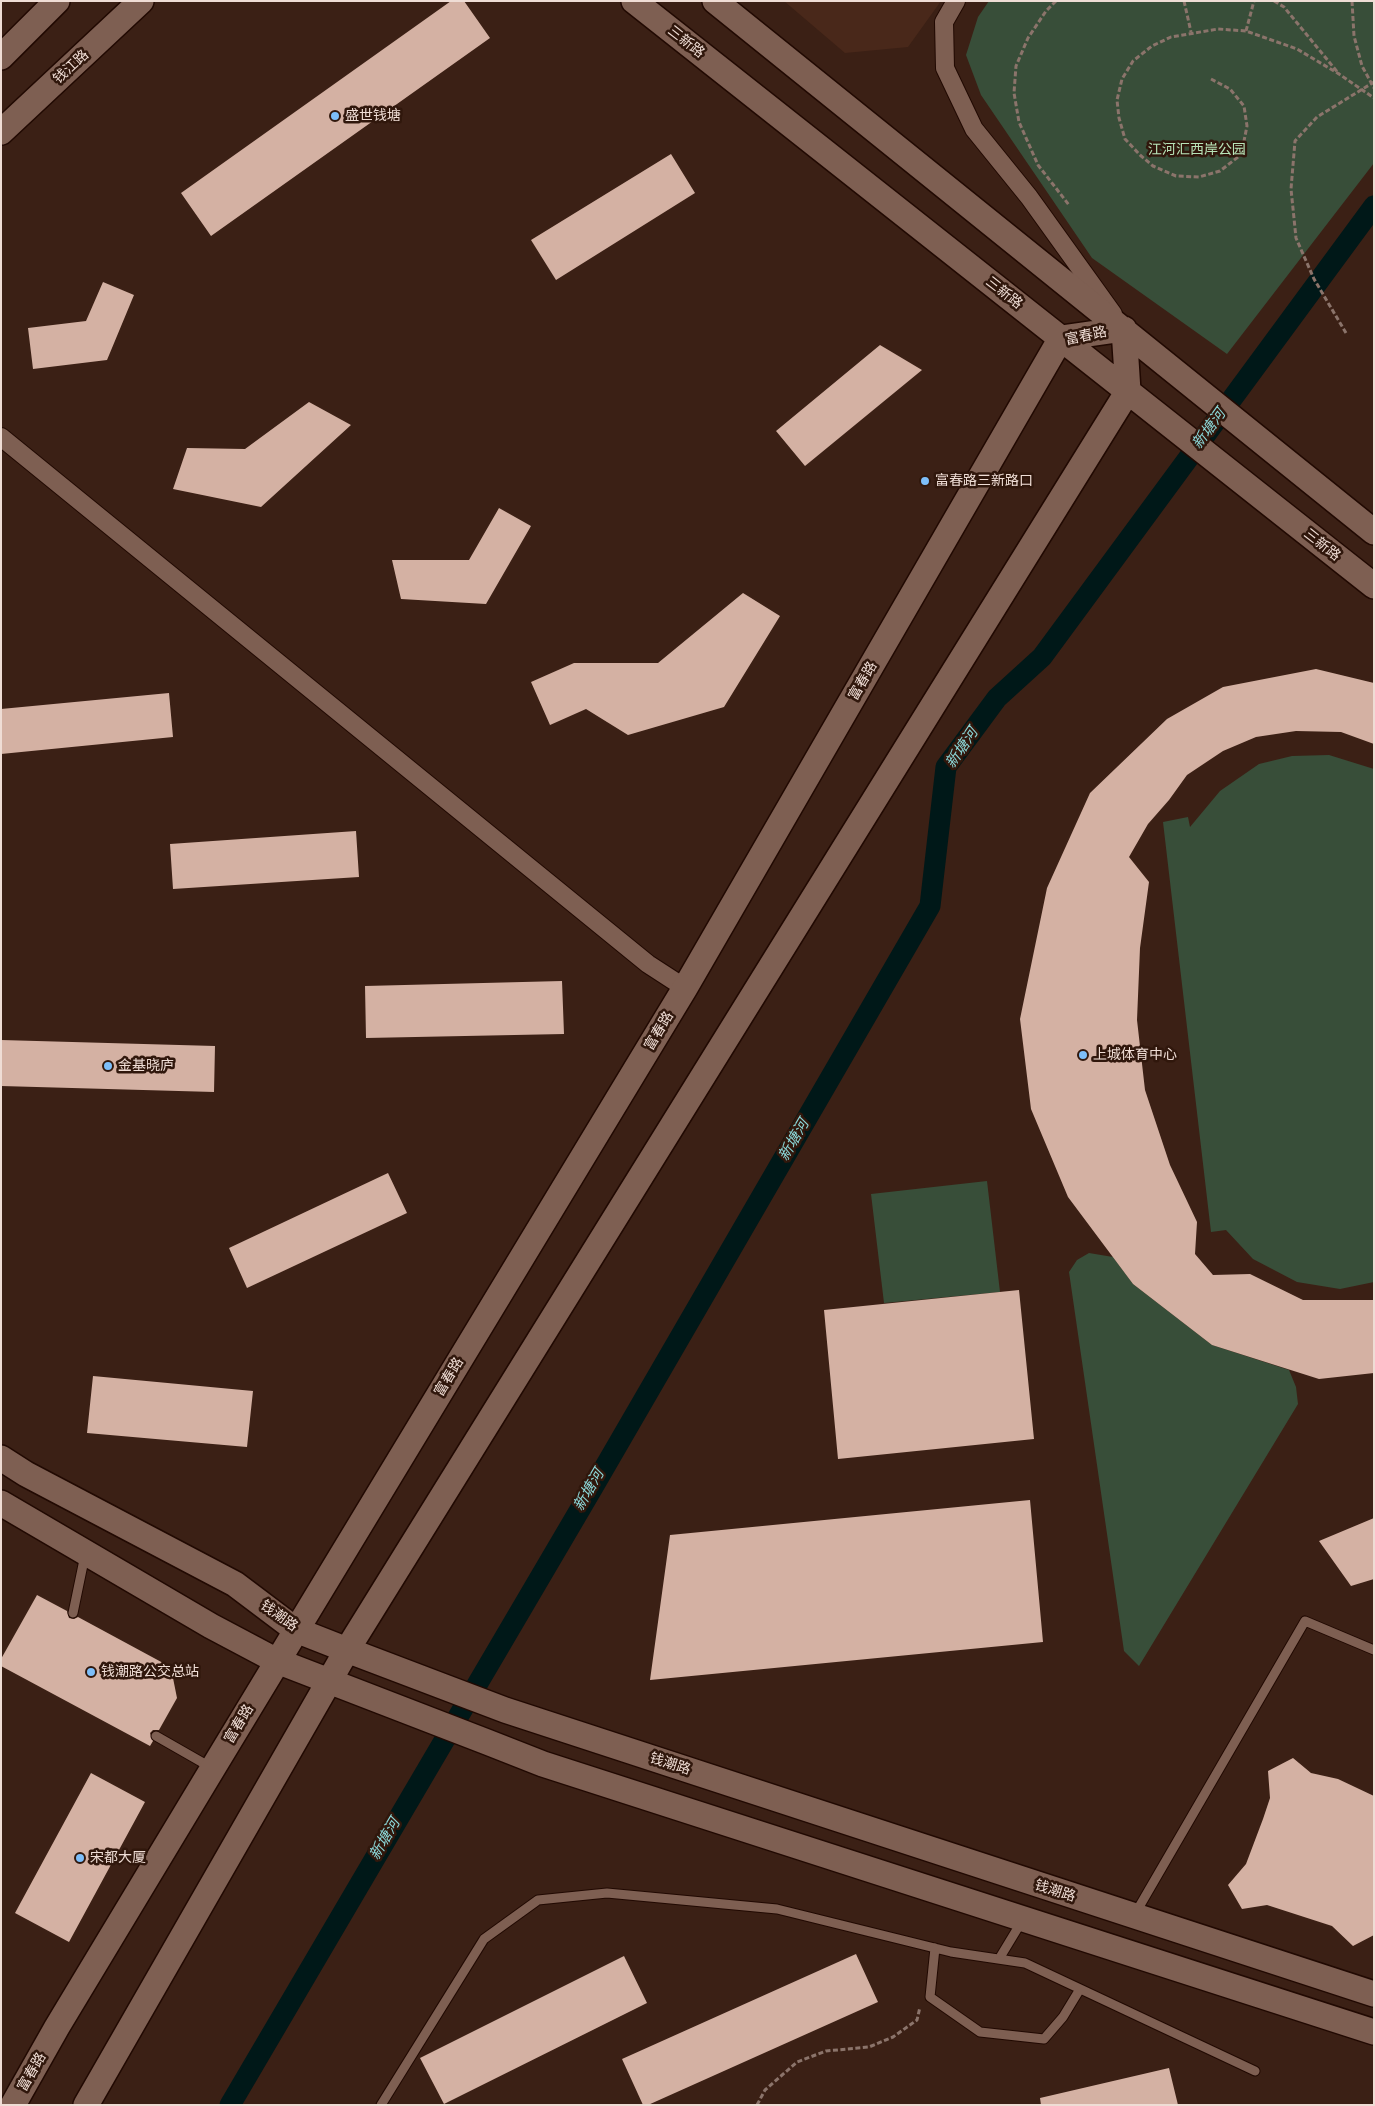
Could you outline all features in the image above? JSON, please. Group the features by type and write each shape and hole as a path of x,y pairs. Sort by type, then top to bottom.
{"main road":[{"path":"1,58 58,1"},
{"name":"钱江路","path":"1,132 141,1"},
{"name":"三新路","path":"634,1 1374,586"},
{"path":"715,1 1374,532"},
{"name":"富春路","path":"13,2105 57,2027 212,1768 685,988 1061,338 1124,329 1128,391"},
{"path":"86,2105 347,1650 1128,391"},
{"name":"钱潮路","path":"1,1458 26,1474 235,1584 296,1630 347,1650 505,1710 1374,1994"},
{"path":"1,1503 211,1626 277,1661 408,1712 552,1767 1374,2032"}],"street":[{"path":"956,1 944,22 945,68 974,129 1029,198 1124,329"},
{"path":"1,437 648,964 685,988"}],"lane":[{"path":"73,1613 86,1552"},
{"path":"1134,1916 1305,1621 1374,1650"},
{"path":"156,1736 212,1768"},
{"path":"381,2105 484,1939 538,1900 607,1893 777,1909 935,1948 1025,1963 1255,2071"},
{"path":"999,1959 1024,1919"},
{"path":"935,1948 930,1997 980,2032 1044,2039 1064,2018 1080,1989"}],"path":[{"path":"1056,1 1046,11 1028,38 1016,66 1014,93 1020,122 1038,165 1069,205"},
{"path":"1184,1 1191,32"},
{"path":"1246,31 1254,1"},
{"path":"1274,1 1284,7 1340,74"},
{"path":"1352,1 1354,36 1362,66 1374,88"},
{"path":"1211,79 1230,89 1244,106 1247,126 1243,146 1238,157 1220,171 1199,176 1176,176 1153,166 1125,139 1119,118 1117,100 1122,78 1132,61 1152,46 1171,37 1191,32 1218,29 1246,31 1297,49 1340,74 1374,98"},
{"path":"1346,333 1314,279 1296,238 1291,189 1295,142 1317,117 1374,82"},
{"path":"757,2105 765,2090 797,2062 826,2051 869,2047 893,2037 917,2020 921,2002"}],"shaded area":[{"path":"784,1 941,1 908,47 845,53"}],"green space":[{"name":"江河汇西岸公园","path":"989,1 1374,1 1374,163 1227,354 1092,258 981,95 966,55 978,17"},
{"path":"1329,755 1374,769 1374,1282 1340,1289 1297,1282 1253,1259 1226,1230 1211,1232 1163,822 1188,817 1190,827 1220,791 1259,764 1292,756"},
{"path":"987,1181 1000,1292 884,1303 871,1194"},
{"path":"1089,1253 1113,1257 1133,1284 1212,1345 1289,1370 1296,1387 1298,1404 1139,1666 1124,1651 1069,1272 1077,1260"}],"building":[{"name":"盛世钱塘","path":"451,1 464,1 490,38 211,236 181,193"},
{"path":"671,154 695,193 556,280 531,240"},
{"path":"103,282 134,295 107,360 33,369 28,328 86,321"},
{"path":"880,345 922,370 805,466 776,431"},
{"path":"309,402 351,425 261,507 173,489 187,448 245,449"},
{"path":"499,508 531,526 486,604 401,599 392,560 469,560"},
{"path":"743,593 780,616 724,707 628,735 586,709 550,725 531,682 574,663 658,663"},
{"name":"上城体育中心","path":"1316,669 1374,683 1374,744 1341,732 1296,731 1256,737 1223,751 1187,775 1148,824 1129,857 1149,882 1140,948 1137,1020 1145,1090 1170,1165 1197,1222 1195,1254 1213,1275 1250,1274 1303,1300 1374,1300 1374,1373 1319,1379 1212,1345 1133,1284 1068,1197 1031,1109 1020,1019 1047,888 1090,793 1167,719 1223,687"},
{"path":"169,693 173,737 1,754 1,709"},
{"path":"356,831 359,877 173,889 170,844"},
{"path":"562,981 564,1034 366,1038 365,986"},
{"name":"金基晓庐","path":"1,1040 215,1046 214,1092 1,1086"},
{"path":"388,1173 407,1213 247,1288 229,1248"},
{"path":"1019,1290 1034,1439 838,1459 824,1310"},
{"path":"93,1376 253,1391 247,1447 87,1433"},
{"path":"1030,1500 1043,1642 650,1680 670,1535"},
{"path":"1374,1518 1374,1579 1351,1586 1319,1541"},
{"name":"钱潮路公交总站","path":"37,1595 67,1611 69,1618 74,1619 78,1617 165,1664 173,1678 177,1698 159,1730 153,1730 150,1733 153,1741 150,1746 1,1666 1,1659"},
{"path":"1293,1758 1311,1773 1338,1779 1374,1796 1374,1935 1353,1946 1332,1926 1267,1905 1242,1909 1228,1885 1246,1864 1263,1819 1270,1798 1268,1771"},
{"name":"宋都大厦","path":"91,1773 145,1802 69,1942 15,1913"},
{"path":"856,1954 878,2002 648,2105 643,2105 622,2059"},
{"path":"624,1956 647,2003 444,2104 420,2058"},
{"path":"1169,2068 1178,2105 1041,2105 1040,2098"}],"waterway":[{"name":"新塘河","path":"230,2105 592,1489 930,906 946,767 997,698 1042,657 1374,206"}],"place":[{"name":"盛世钱塘","path":"335,116"},
{"name":"富春路三新路口","path":"925,481"},
{"name":"上城体育中心","path":"1083,1055"},
{"name":"金基晓庐","path":"108,1066"},
{"name":"钱潮路公交总站","path":"91,1672"},
{"name":"宋都大厦","path":"80,1858"}]}
